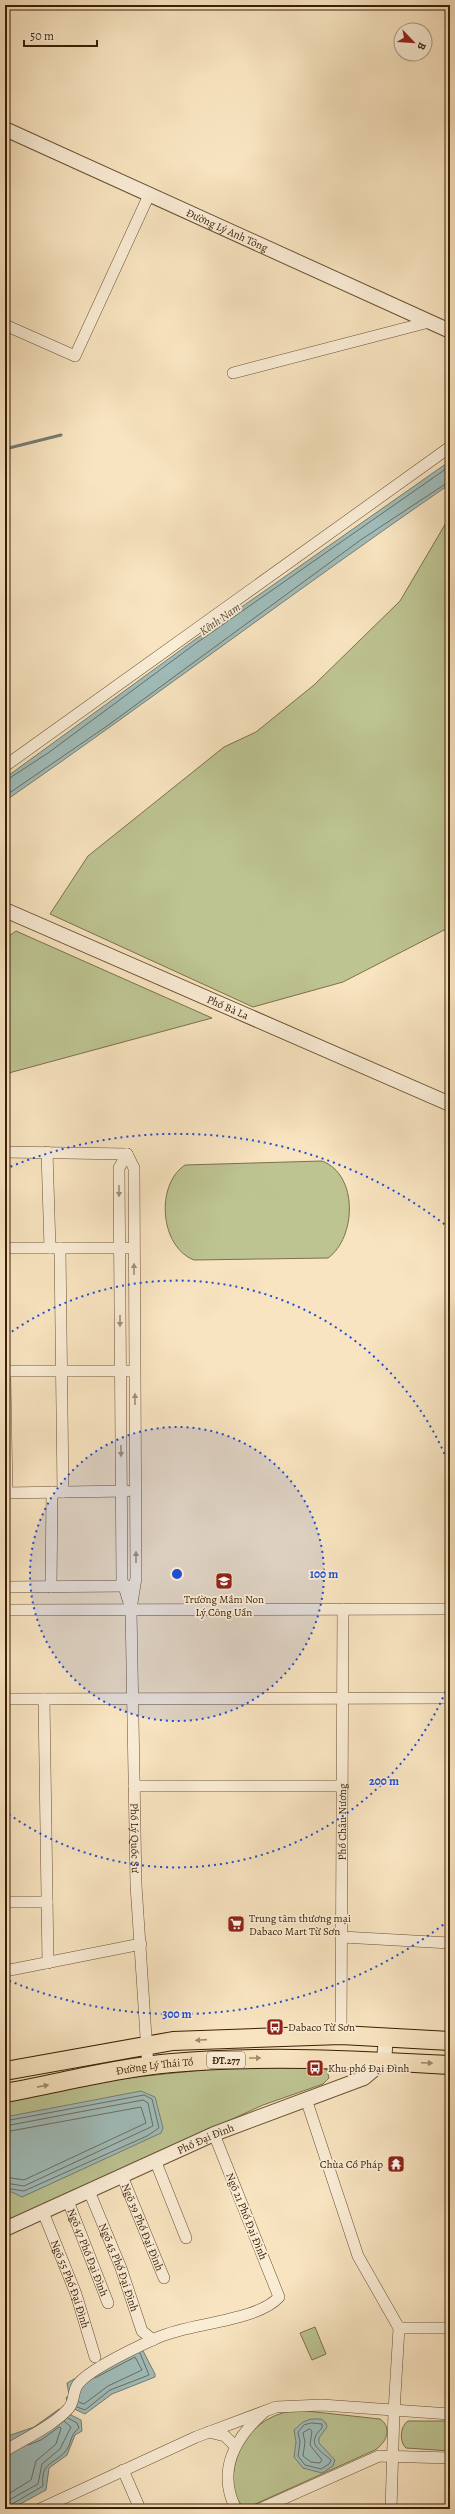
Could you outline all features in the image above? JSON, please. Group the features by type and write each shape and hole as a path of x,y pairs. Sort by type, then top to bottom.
{"main road":[{"name":"Đường Lý Thái Tổ","path":"5,2071 146,2045 238,2037 341,2035 450,2041"},
{"name":"Đường Lý Thái Tổ","path":"5,2093 148,2067 247,2058 384,2061 450,2065"}],"street":[{"name":"Đường Lý Anh Tông","path":"5,129 450,331"},
{"path":"5,325 75,356 149,195"},
{"path":"233,372 429,322"},
{"path":"5,766 450,447"},
{"name":"Phố Bà La","path":"5,910 450,1104"},
{"path":"5,1152 127,1154"},
{"path":"47,1152 55,1248 62,1371 63,1492"},
{"path":"127,1154 134,1168 136,1491 129,1586"},
{"path":"127,1154 119,1168 121,1491 129,1586"},
{"path":"5,1248 134,1248"},
{"path":"5,1371 135,1371"},
{"path":"5,1376 6,1493 136,1491"},
{"path":"51,1587 52,1492"},
{"path":"5,1587 129,1586"},
{"name":"Phố Lý Quốc Sư","path":"129,1586 136,1885 142,1944 148,2067"},
{"name":"Phố Châu Nương","path":"341,2035 341,1698 343,1609"},
{"path":"5,1610 450,1609"},
{"path":"5,1699 450,1698"},
{"path":"44,1699 48,1963"},
{"path":"134,1786 341,1786"},
{"path":"5,1902 47,1902"},
{"path":"342,1937 450,1944"},
{"path":"5,1971 142,1944"},
{"path":"384,2061 386,2037"},
{"name":"Phố Đại Đình","path":"5,2229 214,2134 364,2078 384,2061"},
{"path":"306,2099 358,2256 399,2328 394,2412 392,2509"},
{"name":"Ngõ 21 Phố Đại Đình","path":"153,2340 196,2325 250,2313 274,2302 279,2297 214,2134"},
{"path":"155,2160 186,2238"},
{"name":"Ngõ 39 Phố Đại Đình","path":"122,2176 164,2278"},
{"name":"Ngõ 45 Phố Đại Đình","path":"89,2191 121,2268 142,2331 153,2340"},
{"name":"Ngõ 47 Phố Đại Đình","path":"68,2201 108,2304"},
{"name":"Ngõ 55 Phố Đại Đình","path":"43,2212 76,2294 95,2357"},
{"path":"399,2328 450,2328"},
{"path":"5,2451 68,2410 75,2388 79,2382 110,2362 153,2340"},
{"path":"45,2508 123,2470 208,2432 267,2409 287,2405 322,2405 394,2412 450,2414"},
{"path":"236,2509 229,2493 226,2473 235,2446 244,2432 267,2409"},
{"path":"208,2432 225,2436 235,2446"},
{"path":"260,2509 361,2463 380,2456 393,2455 450,2458"},
{"path":"123,2470 140,2509"}],"green space":[{"path":"450,516 450,927 343,982 253,1007 50,914 88,856 224,747 256,732 314,685 400,601"},
{"path":"16,931 212,1018 5,1074 5,939"},
{"path":"322,1161 334,1168 342,1179 348,1193 349,1207 348,1222 344,1236 337,1249 328,1258 194,1260 183,1253 174,1242 168,1230 166,1200 169,1186 175,1174 185,1165"},
{"path":"231,2067 321,2067 327,2070 329,2078 323,2084 263,2105 5,2223 5,2100 127,2078"},
{"path":"315,2327 326,2354 312,2360 300,2333"},
{"path":"297,2410 380,2419 384,2423 387,2431 385,2439 375,2450 251,2506 242,2505 236,2496 233,2482 235,2464 242,2446 254,2430 272,2417"},
{"path":"408,2421 450,2421 450,2451 406,2448 402,2442 401,2434 403,2426"}],"water":[{"name":"Kênh Nam","path":"450,461 450,484 338,562 5,801 5,778 193,641"},
{"path":"141,2091 155,2097 163,2128 161,2133 22,2197 12,2192 5,2192 5,2117"},
{"path":"140,2345 155,2374 155,2377 112,2394 85,2414 70,2407 66,2398 69,2395 67,2383 120,2354"},
{"path":"59,2409 81,2420 82,2431 75,2435 67,2455 49,2468 46,2490 11,2509 5,2509 5,2449 8,2447 8,2436 34,2427"},
{"path":"311,2419 321,2419 326,2423 327,2427 319,2438 319,2443 335,2460 333,2466 322,2473 303,2468 294,2457 296,2442 294,2430 303,2422"}],"waterway":[{"path":"5,449 61,435"}],"place":[{"name":"Trường Mầm Non Lý Công Uẩn","path":"224,1581"},
{"name":"Trung tâm thương mại Dabaco Mart Từ Sơn","path":"236,1924"},
{"name":"Dabaco Từ Sơn","path":"275,2027"},
{"name":"Khu phố Đại Đình","path":"315,2068"},
{"name":"Chùa Cổ Pháp","path":"396,2164"}]}
